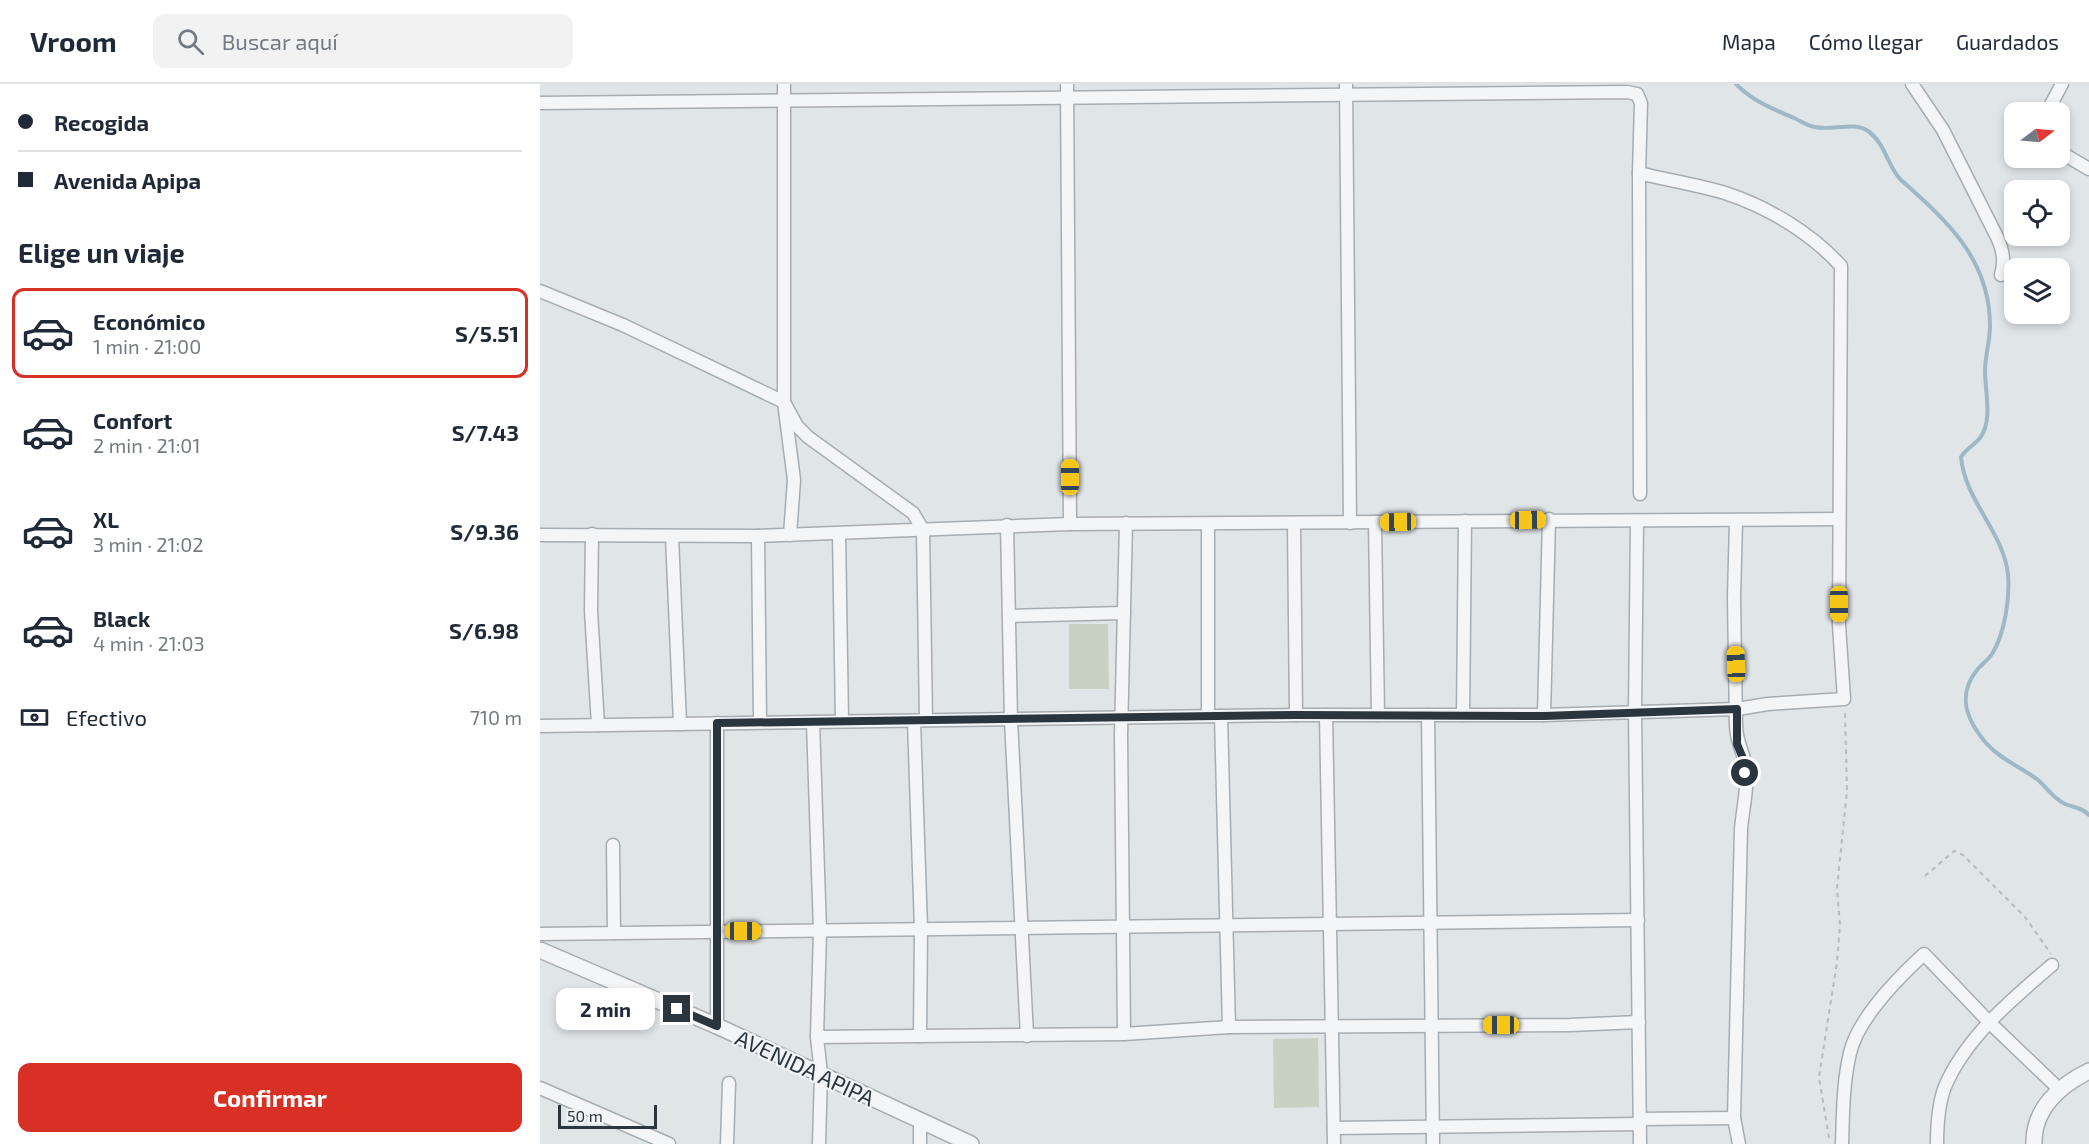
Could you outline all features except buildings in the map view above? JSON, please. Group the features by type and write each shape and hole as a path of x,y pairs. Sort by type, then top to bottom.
{"street":[{"path":"784,84 784,402 794,480 790,535"},
{"path":"1067,84 1070,524"},
{"path":"1912,84 1943,130 1997,237 2004,265 2001,275"},
{"path":"2052,102 2061,84"},
{"path":"540,103 784,98 1067,98 1346,89 1627,92 1637,94 1641,103 1639,173 1640,494"},
{"path":"1346,89 1350,523"},
{"path":"2070,158 2089,169"},
{"path":"540,726 1296,715 1544,716 1737,709 1768,704 1844,699 1839,625 1838,519 1842,394 1841,266 1822,244 1780,218 1739,199 1723,192 1639,173"},
{"path":"540,291 623,325 784,402 797,426 808,437 904,505 919,520 923,530 920,720 920,1036"},
{"path":"540,535 758,536 1007,525 1125,523 1294,524 1549,519 1736,521 1838,519"},
{"path":"1544,716 1549,519"},
{"path":"1463,715 1465,521"},
{"path":"1637,521 1635,711 1640,1144"},
{"path":"1736,521 1734,597 1737,744 1744,761 1746,785 1741,829 1734,1118 1739,1144"},
{"path":"1375,522 1378,715"},
{"path":"1124,1034 1122,717 1125,523"},
{"path":"1208,524 1208,716"},
{"path":"1294,524 1296,715"},
{"path":"1007,525 1011,720 1019,927 1027,1036"},
{"path":"592,534 591,610 598,725"},
{"path":"839,534 842,721"},
{"path":"672,536 680,724"},
{"path":"758,536 760,722"},
{"path":"1009,616 1124,613"},
{"path":"1326,715 1328,923 1333,1026 1334,1144"},
{"path":"1428,715 1433,1144"},
{"path":"1221,716 1229,1027"},
{"path":"813,722 820,931 816,1037 820,1074 819,1144"},
{"path":"717,723 717,1026"},
{"path":"613,845 614,933"},
{"path":"540,934 1638,920"},
{"name":"AVENIDA APIPA","path":"540,950 717,1026 971,1144"},
{"path":"1842,1144 1844,1089 1850,1050 1865,1023 1895,981 1924,954 1989,1022 2059,1089"},
{"path":"1937,1144 1938,1117 1943,1092 1952,1072 1989,1022 2052,965"},
{"path":"816,1037 1027,1036 1124,1034 1229,1027 1639,1022"},
{"path":"2034,1144 2037,1121 2043,1109 2059,1089 2089,1071"},
{"path":"728,1144 729,1083"},
{"path":"540,1088 669,1144"},
{"path":"1334,1128 1734,1118"},
{"path":"920,1121 920,1144"}],"path":[{"path":"1830,1144 1819,1077 1837,962 1840,926 1838,888 1847,791 1844,699"},
{"path":"1925,876 1946,856 1954,852 1963,855 2025,917 2053,958 2052,965"}],"green space":[{"path":"1069,624 1108,624 1109,689 1069,689"},
{"path":"1318,1038 1319,1107 1274,1108 1273,1039"}],"waterway":[{"path":"1736,84 1749,96 1763,104 1810,126 1822,128 1850,126 1868,131 1879,142 1896,174 1949,227 1963,243 1974,261 1983,281 1988,302 1990,332 1985,371 1987,415 1980,438 1961,457 1969,488 2005,558 2008,583 2006,615 1997,646 1971,680 1967,689 1966,708 1979,735 1992,749 2038,780 2061,802 2081,809 2089,815"}],"route":[{"path":"677,1009 717,1026 715,947 717,723 1296,715 1544,716 1737,709 1737,744 1744,761 1745,773"}]}
